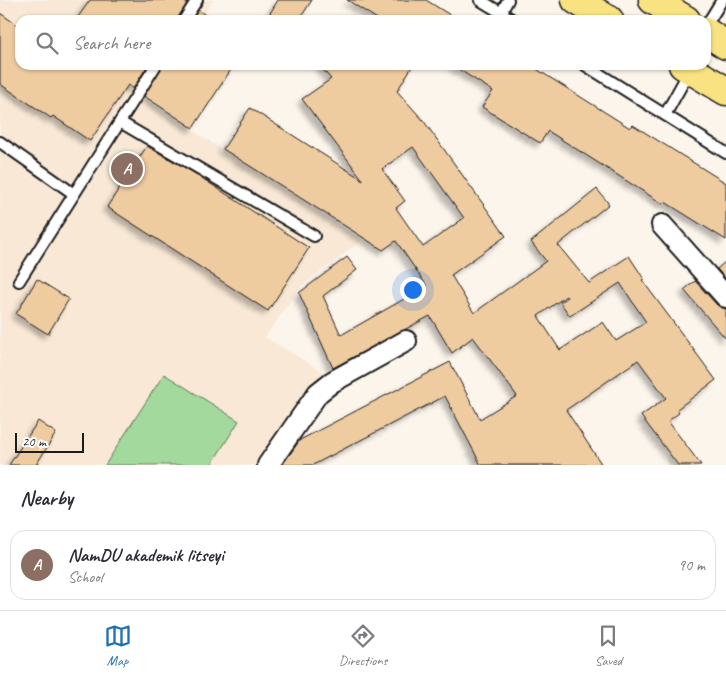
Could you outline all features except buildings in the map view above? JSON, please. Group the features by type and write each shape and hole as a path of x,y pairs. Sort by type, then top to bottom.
{"main road":[{"path":"653,0 678,15"},
{"path":"581,6 599,15"},
{"path":"711,35 726,45"},
{"path":"692,70 726,91"}],"street":[{"path":"662,225 726,297"},
{"path":"268,465 318,394 332,382 406,341"}],"lane":[{"path":"187,15 197,0"},
{"path":"480,0 504,15"},
{"path":"501,13 508,0"},
{"path":"711,18 722,0"},
{"path":"19,282 153,70"},
{"path":"593,70 726,153"},
{"path":"665,115 686,70"},
{"path":"120,122 314,236"},
{"path":"0,142 74,194"}],"shaded area":[{"path":"0,0 213,0 202,15 15,15 15,70 164,70 144,99 362,240 300,287 265,337 323,372 261,465 0,465"}],"green space":[{"path":"164,374 239,421 211,465 105,465"}],"place":[{"name":"NamDU akademik litseyi","path":"127,169"}]}
